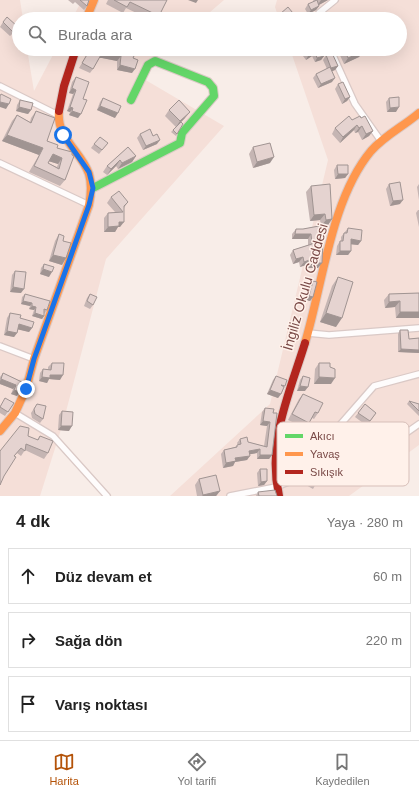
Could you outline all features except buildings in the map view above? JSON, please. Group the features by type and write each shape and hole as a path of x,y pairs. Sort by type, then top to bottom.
{"street":[{"path":"89,12 94,0"},
{"path":"320,12 335,0"},
{"path":"0,431 15,413 26,389 34,359 89,205 93,188 89,172 63,135 58,115 74,56"},
{"path":"333,56 355,104 381,141"},
{"path":"93,188 180,143 182,133 214,96 214,93 208,82 155,61 148,65 131,100"},
{"path":"0,86 58,115"},
{"name":"İngiliz Okulu Caddesi","path":"280,422 308,333 331,239 350,185 369,154 381,141 404,126 419,113"},
{"path":"0,163 89,205"},
{"path":"308,333 329,335 419,328"},
{"path":"0,346 34,359"},
{"path":"343,422 374,386 419,374"},
{"path":"15,413 53,436 107,496"},
{"path":"409,431 419,424"},
{"name":"İngiliz Okulu Caddesi","path":"277,440 276,487 279,496"},
{"path":"230,496 276,487"}],"shaded area":[{"path":"0,0 20,0 22,12 12,12 12,56 28,56 34,91 52,56 159,56 137,75 224,126 106,259 63,423 40,496 0,496"},
{"path":"82,0 224,0 210,12 76,12"},
{"path":"277,0 419,0 419,445 409,452 409,422 277,422 277,486 363,486 349,496 170,496 270,404 328,160 292,56 407,56 407,12 277,12 275,7"}],"traffic: fast":[{"path":"93,188 180,143 182,133 214,96 213,88 208,82 155,61 148,65 131,100"}],"traffic: slow":[{"path":"89,12 94,0"},
{"path":"0,431 15,413 26,389 34,359 89,205 91,190 89,174 81,158 65,137 61,129 59,111"},
{"path":"305,343 330,242 346,193 357,171 376,145 419,113"}],"traffic: jam":[{"path":"59,111 64,86 74,56"},
{"path":"281,422 305,343"},
{"path":"277,446 277,482"},
{"path":"278,486 279,496"}],"route":[{"path":"26,389 34,359 89,205 93,188 89,172 63,135"}]}
